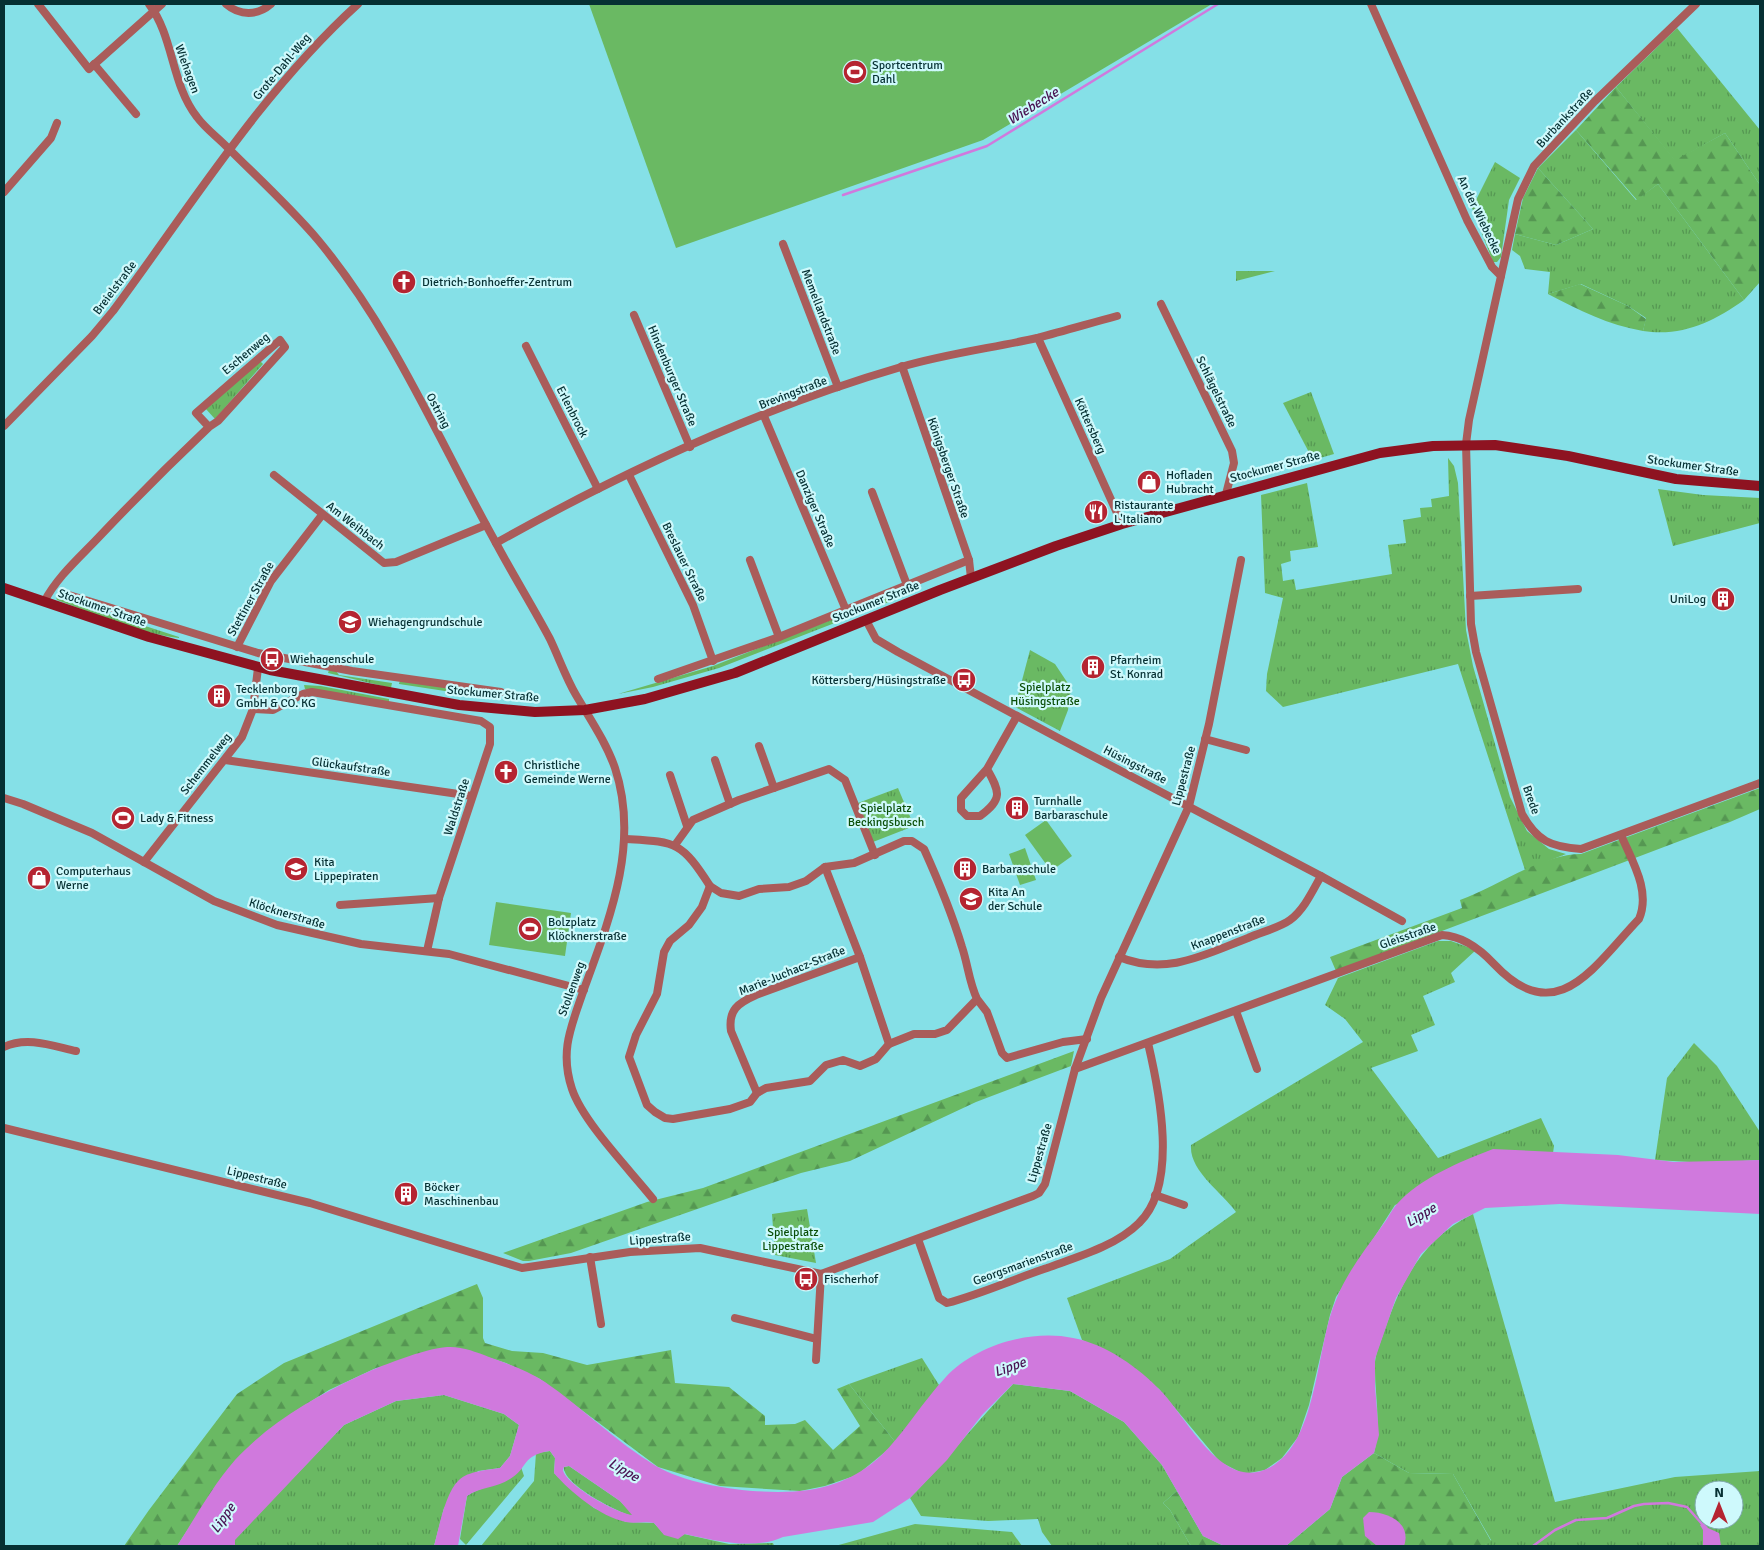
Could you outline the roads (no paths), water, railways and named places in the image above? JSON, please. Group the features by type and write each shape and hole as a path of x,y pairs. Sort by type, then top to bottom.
{"main road":[{"name":"Stockumer Straße","path":"4,588 148,638 258,668 459,705 535,712 586,710 645,699 735,673 971,578 1122,524 1380,453 1434,446 1495,445 1531,449 1703,483 1760,486"}],"street":[{"path":"38,4 89,69 151,7 162,4"},
{"path":"226,4 237,11 248,14 258,12 271,4"},
{"name":"Grote-Dahl-Weg","path":"230,150 302,59 358,4"},
{"name":"An der Wiebecke","path":"1371,4 1467,220 1492,267 1501,276"},
{"name":"Burbankstraße","path":"1501,276 1518,198 1523,184 1534,166 1595,102 1696,4"},
{"name":"Wiehagen","path":"151,7 180,88 191,109 206,129 230,150"},
{"path":"94,64 136,114"},
{"path":"4,192 51,138 57,123"},
{"name":"Breielstraße","path":"4,426 85,343 113,311 230,150"},
{"name":"Ostring","path":"230,150 318,241 382,332 549,638 575,694 586,710"},
{"name":"Memellandstraße","path":"783,244 838,387"},
{"path":"1466,444 1469,420 1501,276"},
{"name":"Schlägelstraße","path":"1161,304 1232,451 1234,463 1226,494"},
{"name":"Hindenburger Straße","path":"634,315 690,447"},
{"name":"Brevingstraße","path":"496,543 598,489 690,447 838,387 902,366 1038,338 1118,316"},
{"name":"Köttersberg","path":"1038,338 1122,524"},
{"name":"Eschenweg","path":"44,602 50,590 76,560 209,426 218,421 285,347 280,340 196,413 209,426"},
{"name":"Erlenbrock","path":"526,346 598,489"},
{"name":"Königsberger Straße","path":"902,366 968,560 971,578"},
{"name":"Danziger Straße","path":"764,416 846,610"},
{"name":"Brede","path":"1466,444 1470,624 1476,652 1520,807 1531,829 1551,844 1563,848 1581,849 1760,783"},
{"name":"Am Weihbach","path":"274,475 384,563 390,564 486,525"},
{"name":"Breslauer Straße","path":"630,475 693,605 713,661"},
{"name":"Stockumer Straße","path":"872,492 907,585"},
{"name":"Stettiner Straße","path":"237,647 271,581 322,515"},
{"path":"750,560 779,637"},
{"name":"Stockumer Straße","path":"658,679 779,637 968,560"},
{"name":"Lippestraße","path":"4,1128 310,1203 436,1240 522,1268 590,1257 681,1248 709,1249 821,1274 918,1240 1039,1193 1047,1176 1075,1069 1119,957 1189,806 1205,739 1241,560"},
{"path":"1470,596 1578,589"},
{"name":"Stockumer Straße","path":"68,595 237,647 344,670 501,692"},
{"name":"Hüsingstraße","path":"866,620 876,639 1402,921"},
{"name":"Schemmelweg","path":"144,862 225,760 248,726 253,709 258,668"},
{"name":"Stockumer Straße","path":"253,709 273,710 303,694 312,692 486,723"},
{"name":"Stollenweg","path":"586,710 607,751 618,780 625,819 626,839 615,896 569,1030 565,1050 572,1091 579,1106 653,1199"},
{"path":"987,769 998,789 998,798 980,816 967,816 961,810 961,798 987,769 1017,716"},
{"name":"Waldstraße","path":"427,951 439,898 490,744 492,732 486,723"},
{"name":"Lippestraße","path":"1205,739 1246,750"},
{"path":"759,746 774,788"},
{"name":"Glückaufstraße","path":"225,760 472,796"},
{"path":"715,760 730,804"},
{"path":"675,844 693,820 823,769 835,772 845,780 875,855"},
{"path":"670,775 687,826"},
{"name":"Klöcknerstraße","path":"4,798 92,833 214,901 277,925 361,944 427,951 473,960 584,990"},
{"name":"Gleisstraße","path":"1075,1069 1442,935 1459,938 1471,944 1485,954 1513,982 1526,990 1540,994 1562,990 1584,977 1639,918 1644,908 1644,898 1640,884 1621,835"},
{"path":"626,839 675,844 697,866 710,886 721,893 739,896 759,889 789,887 806,881 824,867 854,863 904,841 912,840 924,849 962,944 968,966 970,984 977,999 987,1012 1002,1053 1007,1058 1063,1042 1087,1039"},
{"name":"Marie-Juchacz-Straße","path":"824,867 860,957 889,1044"},
{"name":"Knappenstraße","path":"1119,957 1146,966 1177,963 1196,958 1282,924 1298,912 1321,876"},
{"path":"710,886 702,907 689,925 670,940 664,952 657,994 636,1035 629,1057 647,1105 654,1112 665,1118 682,1118 700,1113 730,1109 750,1102 757,1093 782,1083 800,1084 810,1081 826,1065 843,1060 860,1066 876,1060 889,1044 914,1034 935,1034 947,1030 977,999"},
{"path":"340,905 439,898"},
{"name":"Marie-Juchacz-Straße","path":"757,1093 731,1031 730,1023 734,1009 740,1002 756,995 860,957"},
{"path":"1236,1011 1257,1069"},
{"path":"4,1047 11,1043 37,1042 76,1051"},
{"name":"Georgsmarienstraße","path":"918,1240 939,1298 947,1303 1064,1262 1122,1236 1146,1216 1155,1195 1163,1154 1162,1111 1148,1043"},
{"path":"1155,1195 1184,1205"},
{"path":"590,1257 601,1324"},
{"path":"816,1360 821,1274"},
{"path":"735,1318 817,1339"}],"water":[{"name":"Lippe","path":"1493,1149 1618,1155 1674,1162 1760,1160 1760,1214 1560,1204 1485,1208 1453,1224 1421,1254 1396,1298 1375,1359 1379,1435 1374,1453 1342,1477 1330,1509 1286,1546 1224,1546 1203,1536 1162,1465 1124,1422 1070,1391 1013,1384 982,1415 947,1460 910,1498 873,1522 783,1537 760,1543 735,1543 685,1534 678,1539 664,1535 654,1523 629,1523 606,1515 587,1503 568,1488 554,1473 555,1458 550,1451 529,1459 516,1475 505,1482 467,1496 458,1546 434,1546 443,1511 454,1486 463,1477 478,1471 500,1468 510,1456 519,1425 504,1414 444,1395 396,1401 344,1425 235,1540 235,1546 177,1546 212,1491 235,1460 277,1423 324,1393 366,1373 415,1354 447,1347 458,1347 474,1351 538,1378 559,1392 641,1457 672,1474 710,1485 752,1491 792,1492 835,1484 856,1474 874,1462 889,1448 929,1397 957,1366 988,1348 1022,1338 1057,1336 1073,1338 1110,1351 1143,1374 1161,1391 1193,1432 1219,1460 1233,1469 1248,1473 1264,1470 1282,1459 1296,1441 1313,1395 1329,1320 1340,1290 1394,1207 1406,1195 1429,1178 1454,1165","holes":["569,1466 620,1501 632,1515 604,1504 582,1490 566,1476 563,1470 564,1467"]},
{"path":"1369,1512 1384,1514 1397,1520 1405,1531 1404,1546 1377,1546 1365,1536 1363,1518"},
{"path":"1703,1530 1712,1530 1719,1533 1721,1546 1703,1546"}],"waterway":[{"name":"Wiebecke","path":"843,195 987,146 1218,4"},
{"path":"1533,1546 1555,1530 1576,1520 1607,1518 1634,1506 1644,1504 1668,1503 1687,1507 1694,1515"}],"place":[{"name":"Sportcentrum Dahl","path":"855,72"},
{"name":"Dietrich-Bonhoeffer-Zentrum","path":"404,282"},
{"name":"Hofladen Hubracht","path":"1149,482"},
{"name":"Ristaurante L'Italiano","path":"1096,512"},
{"name":"UniLog","path":"1723,599"},
{"name":"Wiehagengrundschule","path":"350,622"},
{"name":"Wiehagenschule","path":"272,659"},
{"name":"Pfarrheim St. Konrad","path":"1093,667"},
{"name":"Köttersberg/Hüsingstraße","path":"964,680"},
{"name":"Tecklenborg GmbH & CO. KG","path":"219,696"},
{"name":"Christliche Gemeinde Werne","path":"506,772"},
{"name":"Turnhalle Barbaraschule","path":"1017,808"},
{"name":"Lady & Fitness","path":"123,818"},
{"name":"Kita Lippepiraten","path":"296,869"},
{"name":"Barbaraschule","path":"965,869"},
{"name":"Computerhaus Werne","path":"39,878"},
{"name":"Kita An der Schule","path":"971,899"},
{"name":"Bolzplatz Klöcknerstraße","path":"530,929"},
{"name":"Böcker Maschinenbau","path":"406,1194"},
{"name":"Fischerhof","path":"806,1279"}],"park label":[{"name":"Spielplatz Hüsingstraße","path":"1045,694"},
{"name":"Spielplatz Beckingsbusch","path":"886,815"},
{"name":"Spielplatz Lippestraße","path":"793,1239"}]}
